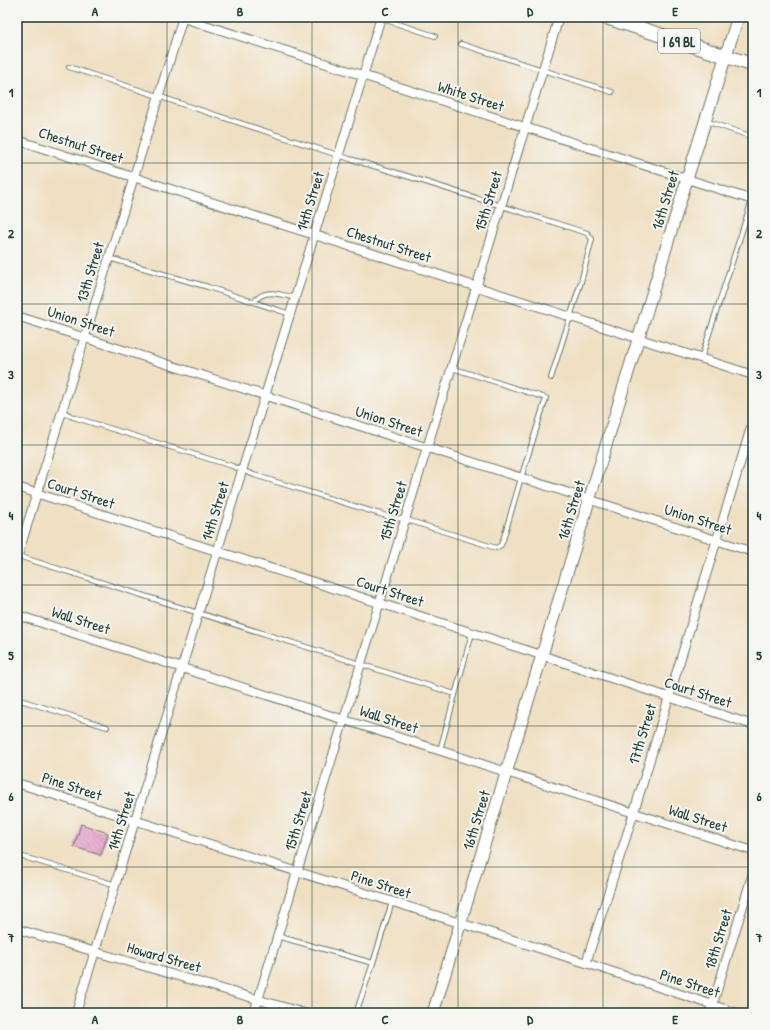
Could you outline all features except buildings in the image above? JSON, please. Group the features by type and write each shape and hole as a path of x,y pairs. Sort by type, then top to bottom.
{"main road":[{"name":"I 69 BL","path":"605,17 753,65"}],"street":[{"name":"White Street","path":"182,17 753,200"},
{"name":"13th Street","path":"17,557 182,17"},
{"name":"14th Street","path":"76,1013 266,396 380,17"},
{"name":"15th Street","path":"254,1013 404,519 452,368 559,17"},
{"name":"16th Street","path":"433,1013 687,179 738,17"},
{"name":"Chestnut Street","path":"17,140 753,375"},
{"name":"Union Street","path":"17,316 753,552"},
{"name":"17th Street","path":"586,963 634,812 753,421"},
{"name":"Court Street","path":"17,487 542,655 753,725"},
{"name":"Wall Street","path":"17,615 753,851"},
{"name":"Pine Street","path":"17,783 586,963 711,1009 736,1013"},
{"name":"18th Street","path":"711,1009 753,873"},
{"name":"Howard Street","path":"17,929 304,1013"}],"lane":[{"path":"380,17 435,36"},
{"path":"461,44 612,92"},
{"path":"69,67 339,155 587,233 592,239 581,282 550,378"},
{"path":"705,121 753,137"},
{"path":"701,359 753,200"},
{"path":"109,258 290,314"},
{"path":"254,302 258,296 266,293 295,298"},
{"path":"62,411 73,417 254,475 496,548 501,545 503,540 546,398 452,368"},
{"path":"17,557 455,694"},
{"path":"440,750 473,633"},
{"path":"17,699 107,727"},
{"path":"17,855 116,885"},
{"path":"356,1013 392,902"},
{"path":"277,936 373,963"}]}
